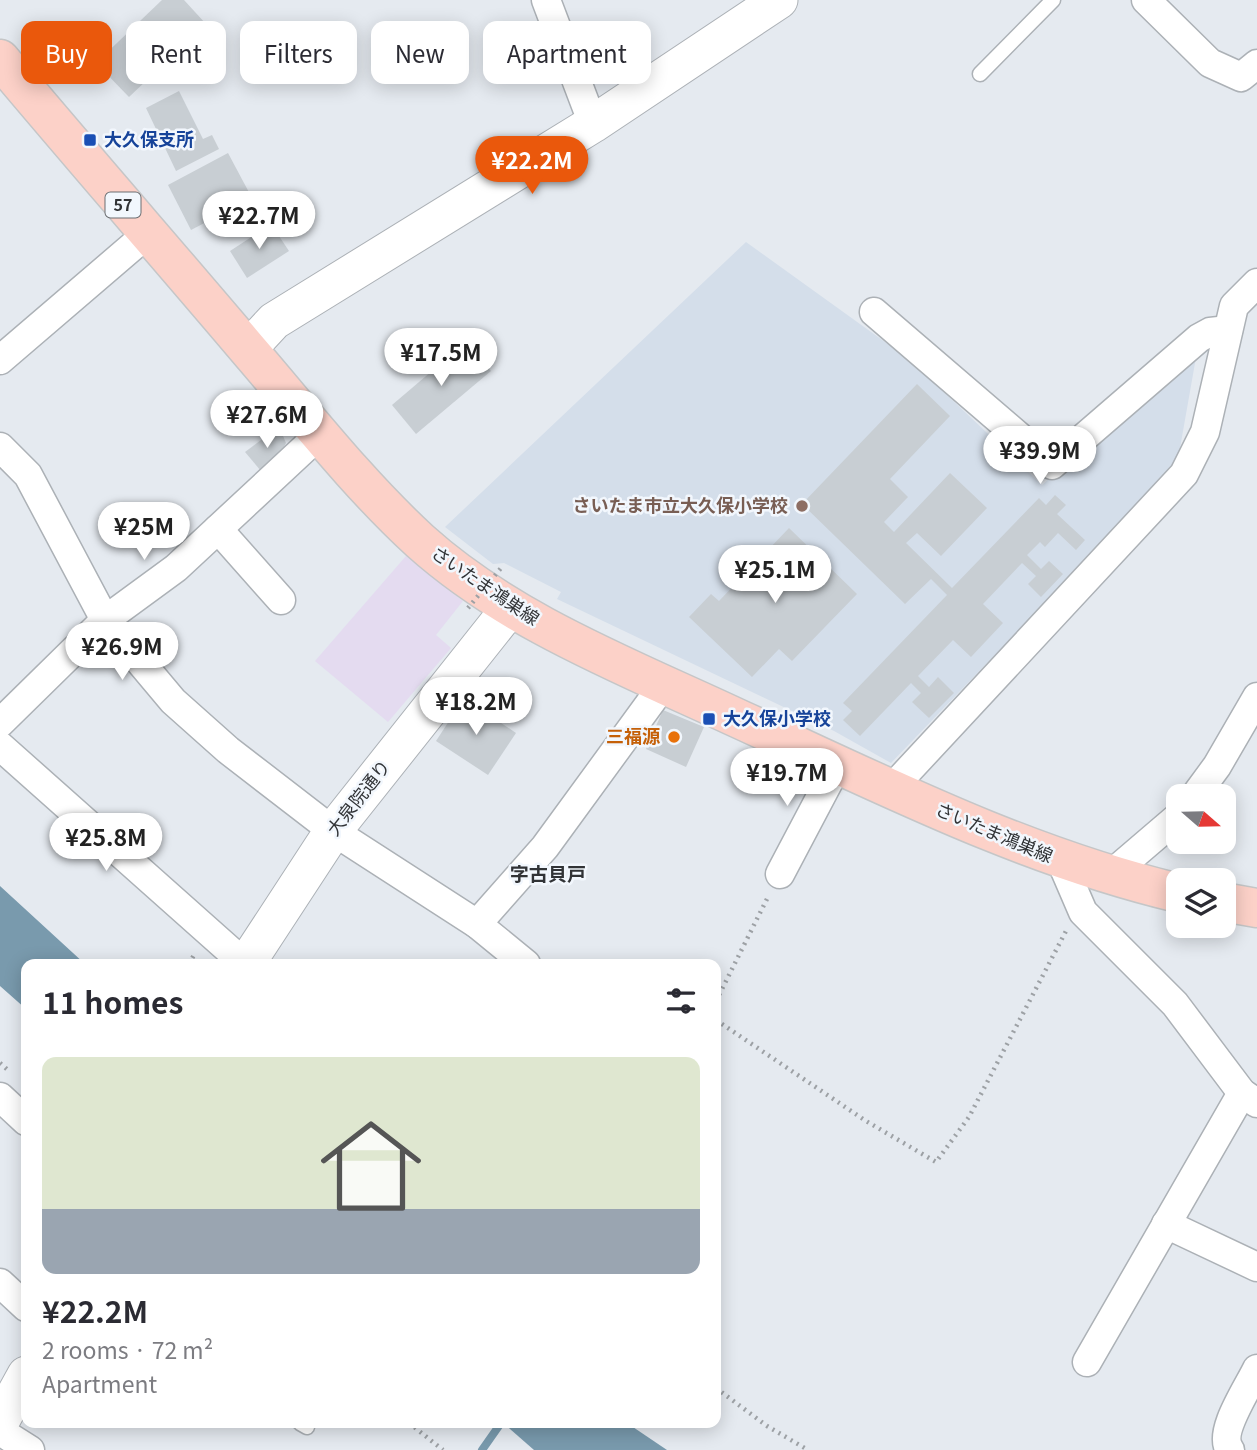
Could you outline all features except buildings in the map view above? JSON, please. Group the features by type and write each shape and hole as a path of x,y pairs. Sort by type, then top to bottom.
{"main road":[{"name":"さいたま鴻巣線","path":"0,59 320,434 421,542 510,608 664,684 891,789 1062,860 1109,876 1166,890"},
{"path":"1236,904 1257,908"}],"street":[{"path":"546,0 593,124"},
{"path":"248,349 274,321 593,124 779,0"},
{"path":"1146,0 1210,64 1241,77 1257,64"},
{"path":"0,360 147,234"},
{"path":"891,789 1184,474 1205,432 1228,330 1251,299"},
{"path":"874,312 1052,465 1199,338 1210,332 1228,330"},
{"path":"0,723 105,620 176,568 320,434"},
{"path":"0,447 28,475 105,620 173,701 228,750 333,831 477,924 520,959"},
{"path":"218,529 281,600"},
{"name":"大泉院通り","path":"248,959 333,831 510,608"},
{"path":"477,924 545,847 664,684"},
{"path":"1204,784 1257,697"},
{"path":"0,746 239,959"},
{"path":"780,874 838,764"},
{"path":"1109,876 1166,827"},
{"path":"1062,860 1083,912 1175,1004 1250,1098 1166,1224 1087,1362"},
{"path":"0,1097 21,1117"},
{"path":"1166,1224 1257,1266"},
{"path":"0,1283 21,1302"},
{"path":"1230,1450 1226,1444 1227,1429 1257,1369"},
{"path":"0,1422 21,1384"},
{"path":"0,1431 30,1450"}],"lane":[{"path":"980,74 1053,0"}],"path":[{"path":"468,608 501,568"},
{"path":"721,991 780,874"},
{"path":"721,1023 866,1121 936,1162 969,1117 1070,925 1083,912"},
{"path":"721,1392 767,1426 808,1450"},
{"path":"415,1428 443,1450"}],"shaded area":[{"name":"さいたま市立大久保小学校","path":"746,242 910,360 1042,485 1198,346 1177,465 891,763 834,731 557,599 561,592 504,563 493,564 445,527"},
{"path":"406,556 463,601 436,635 451,648 388,722 315,661"}],"water":[{"path":"0,886 80,959 21,959 21,1005 0,986"},
{"path":"509,1428 634,1428 667,1450 534,1450"}],"waterway":[{"path":"482,1450 497,1428"}],"place":[{"name":"大久保支所","path":"90,140"},
{"name":"さいたま市立大久保小学校","path":"802,506"},
{"name":"大久保小学校","path":"709,719"},
{"name":"三福源","path":"674,737"}],"district":[{"name":"字古貝戸","path":"548,874"}]}
